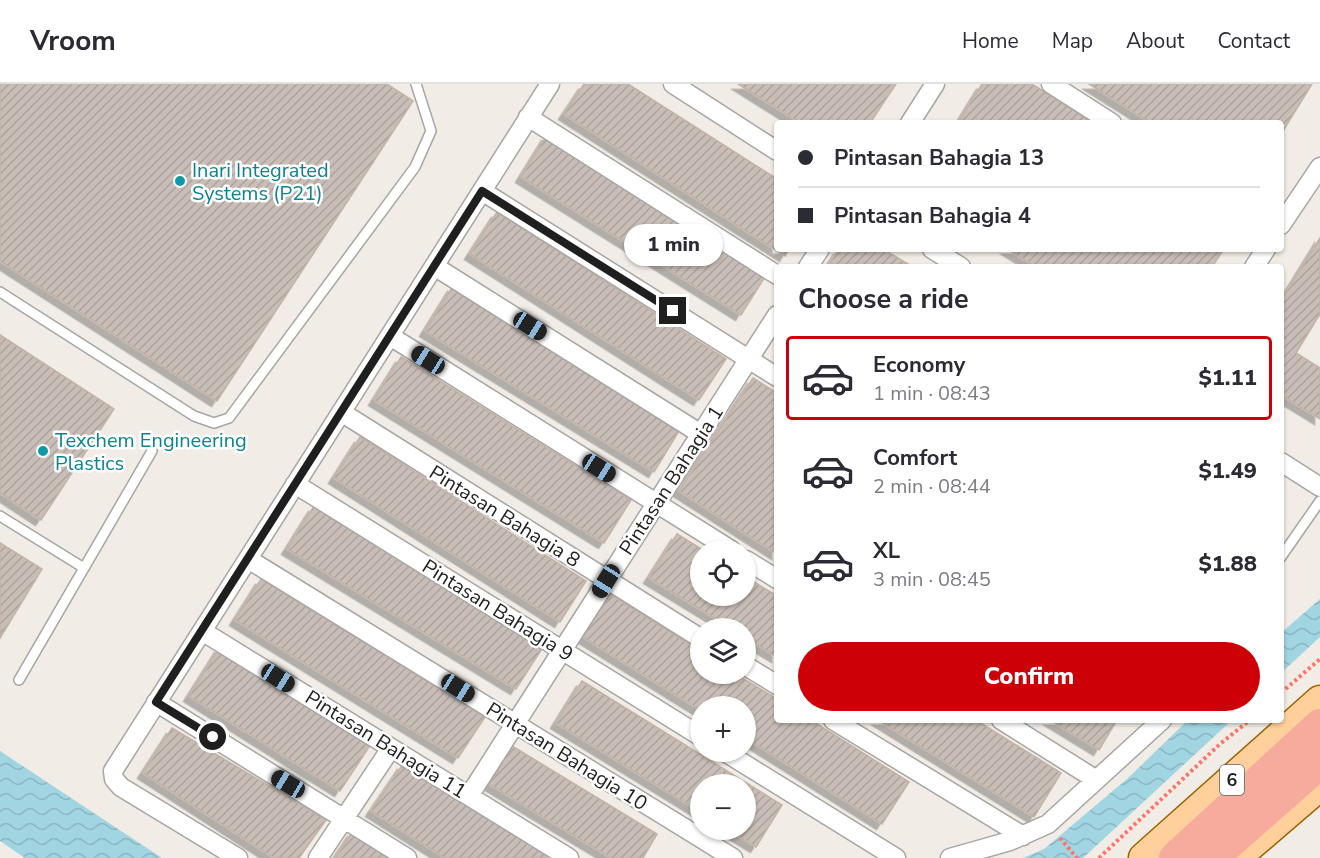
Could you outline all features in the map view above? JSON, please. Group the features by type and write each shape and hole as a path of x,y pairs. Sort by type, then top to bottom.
{"highway":[{"name":"6","path":"1175,858 1320,725"},
{"name":"6","path":"1212,858 1320,763"}],"main road":[{"name":"6","path":"1144,858 1320,701"},
{"path":"1235,858 1320,785"}],"street":[{"path":"237,858 121,787 114,779 113,771 550,84"},
{"path":"674,84 774,149"},
{"path":"912,120 935,84"},
{"path":"1051,84 1107,120"},
{"path":"528,117 774,273"},
{"path":"1284,221 1320,167"},
{"path":"482,191 774,375"},
{"path":"937,252 956,264"},
{"path":"434,266 701,434"},
{"name":"Pintasan Bahagia 1","path":"469,796 774,320"},
{"path":"390,336 715,540"},
{"name":"Pintasan Bahagia 8","path":"341,412 690,632"},
{"path":"1284,464 1320,487"},
{"name":"Pintasan Bahagia 9","path":"296,484 690,730"},
{"name":"Pintasan Bahagia 10","path":"248,559 733,858"},
{"path":"756,566 774,577"},
{"name":"Pintasan Bahagia 11","path":"202,631 569,858"},
{"path":"756,672 774,683"},
{"path":"156,702 407,858"},
{"path":"838,723 1023,836"},
{"path":"1006,723 1095,779"},
{"path":"950,858 1023,836 1048,824 1157,723"},
{"path":"318,858 391,748"},
{"path":"741,762 896,858"}],"lane":[{"path":"0,292 194,416 214,423 229,418 415,168 431,131 416,84"},
{"path":"19,680 152,451"},
{"path":"1284,552 1320,501"},
{"path":"0,516 84,568"}],"path":[{"path":"1284,690 1320,659"},
{"path":"1099,858 1220,744 1246,723"},
{"path":"1057,834 1077,858"}],"water":[{"path":"1320,599 1320,637 1284,670 1284,630"},
{"path":"1185,723 1229,723 1083,858 1023,858 1044,849 1127,779"},
{"path":"0,751 162,858 25,858 0,841"}],"building":[{"name":"Inari Integrated Systems (P21)","path":"0,84 387,84 413,101 217,401 0,261"},
{"path":"584,84 628,84 774,177 774,249 564,114"},
{"path":"738,84 896,84 872,120 795,120"},
{"path":"982,84 1032,84 1089,120 960,120"},
{"path":"1089,84 1312,84 1284,129 1284,120 1146,120"},
{"path":"547,135 768,272 741,315 521,177"},
{"path":"497,212 726,359 699,400 470,254"},
{"path":"1320,238 1320,314 1296,353 1320,368 1320,419 1284,397 1284,296"},
{"path":"837,252 888,252 908,264 829,264"},
{"path":"1012,252 1222,252 1214,264 1031,264"},
{"path":"453,286 682,426 654,472 425,331"},
{"name":"Texchem Engineering Plastics","path":"0,335 114,409 41,520 0,493"},
{"path":"401,357 631,500 604,543 374,400"},
{"path":"753,378 774,391 774,552 679,491"},
{"path":"360,437 586,581 560,622 334,478"},
{"path":"314,506 543,647 516,689 287,549"},
{"path":"677,534 690,542 690,603 649,578"},
{"path":"0,543 42,569 0,638"},
{"path":"261,579 485,717 458,758 235,620"},
{"path":"756,583 774,594 774,655 756,644 756,618 715,618 695,606 756,606"},
{"path":"610,594 690,645 690,684 752,684 774,697 774,723 816,723 909,782 882,824 756,744 756,696 690,696 690,704 583,637"},
{"path":"220,647 371,744 340,791 189,696"},
{"path":"582,681 690,748 690,762 713,762 732,774 690,774 690,806 556,723"},
{"path":"883,723 981,723 1061,773 1034,817"},
{"path":"1055,723 1115,723 1099,750"},
{"path":"172,728 326,820 299,858 274,858 143,773"},
{"path":"512,746 657,834 643,858 611,858 489,784"},
{"path":"403,764 549,853 546,858 445,858 371,811"},
{"path":"756,789 782,805 756,847 744,840 756,840"},
{"path":"353,831 395,858 335,858"}],"place":[{"name":"Inari Integrated Systems (P21)","path":"180,181"},
{"name":"Texchem Engineering Plastics","path":"43,451"}],"route":[{"path":"213,737 156,702 482,191 673,311"}]}
